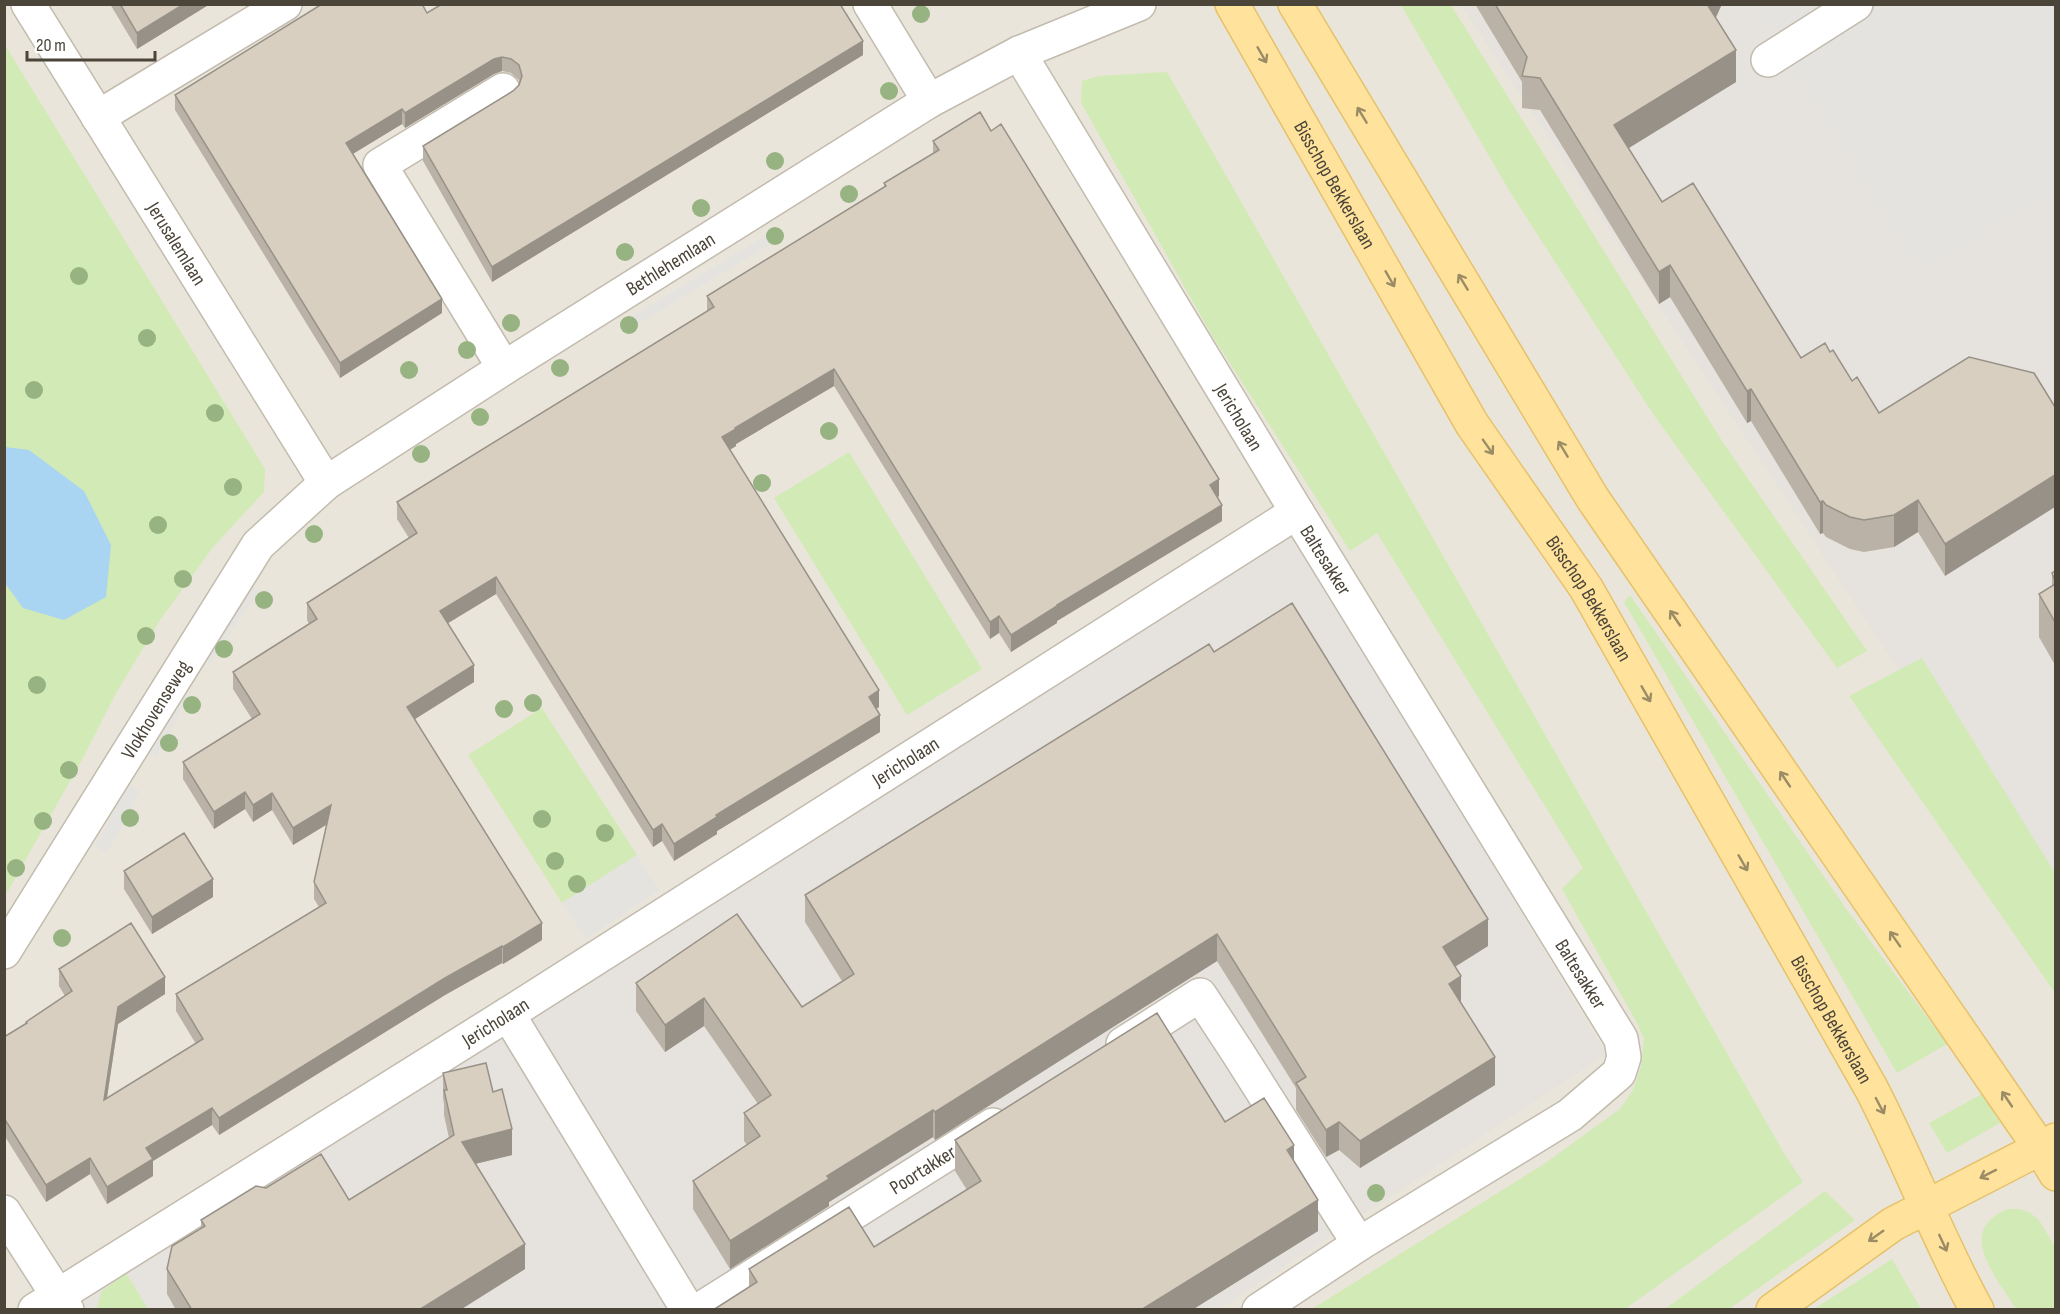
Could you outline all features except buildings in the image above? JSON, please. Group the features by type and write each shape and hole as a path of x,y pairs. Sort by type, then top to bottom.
{"main road":[{"name":"Bisschop Bekkerslaan","path":"1232,4 1472,424 1592,599 1871,1088 1894,1133 1960,1281 1977,1310"},
{"path":"1295,4 1593,499 2050,1154 1926,1206 1893,1224 1773,1310"}],"street":[{"name":"Jerusalemlaan","path":"28,4 326,483"},
{"path":"870,4 929,102"},
{"name":"Bethlehemlaan","path":"1019,53 1080,4"},
{"name":"Bethlehemlaan","path":"326,483 504,368 929,102 1019,53 1139,4"},
{"path":"1768,60 1856,4"},
{"path":"98,117 283,5"},
{"name":"Jericholaan","path":"54,1305 1297,512 1019,53"},
{"path":"503,90 380,165 504,368"},
{"name":"Vlokhovenseweg","path":"4,952 258,545 326,483"},
{"name":"Baltesakker","path":"1259,1310 1359,1244 1570,1115 1619,1073 1624,1057 1621,1039 1297,512"},
{"path":"1100,1058 1200,995 1359,1244"},
{"path":"508,1014 688,1310"},
{"name":"Poortakker","path":"699,1310 1020,1108"},
{"path":"4,1212 54,1305"}],"shaded area":[{"path":"5,5 2055,5 2055,1309 5,1309"},
{"path":"1461,5 2055,5 2055,908"},
{"path":"1752,5 2055,5 2055,191 1919,275"},
{"path":"769,234 774,242 635,326 629,318"},
{"path":"1287,527 1606,1054 1220,1309 77,1310 70,1298"},
{"path":"250,584 260,590 209,664 200,658"},
{"path":"180,692 189,696 156,757 147,752"},
{"path":"128,784 140,791 107,853 95,846"},
{"path":"637,855 659,890 586,939 562,903"}],"green space":[{"path":"1401,5 1451,5 1722,441 1867,651 1837,668 1653,414 1510,192"},
{"path":"5,45 265,469 264,492 214,546 160,620 115,695 82,760 5,896"},
{"path":"1167,72 1785,1155 1803,1182 1625,1309 1312,1309 1544,1164 1620,1109 1633,1090 1641,1067 1644,1039 1562,889 1583,868 1377,533 1350,551 1210,332 1081,103 1082,81 1098,76"},
{"path":"849,452 982,669 907,715 774,498"},
{"path":"1630,595 1847,910 1947,1044 1897,1073 1624,602"},
{"path":"1922,658 2055,873 2055,993 1849,696"},
{"path":"542,708 637,855 562,903 468,755"},
{"path":"1982,1094 2000,1123 1947,1153 1929,1123"},
{"path":"1825,1191 1855,1220 1729,1309 1665,1309"},
{"path":"2008,1209 2020,1209 2039,1220 2055,1247 2055,1309 2016,1309 1991,1269 1982,1242 1984,1229 1992,1218"},
{"path":"1892,1259 1921,1309 1814,1309"},
{"path":"126,1273 148,1309 97,1309 101,1292"}],"water":[{"path":"5,447 29,450 84,491 111,545 106,597 64,620 23,608 5,583"}]}
